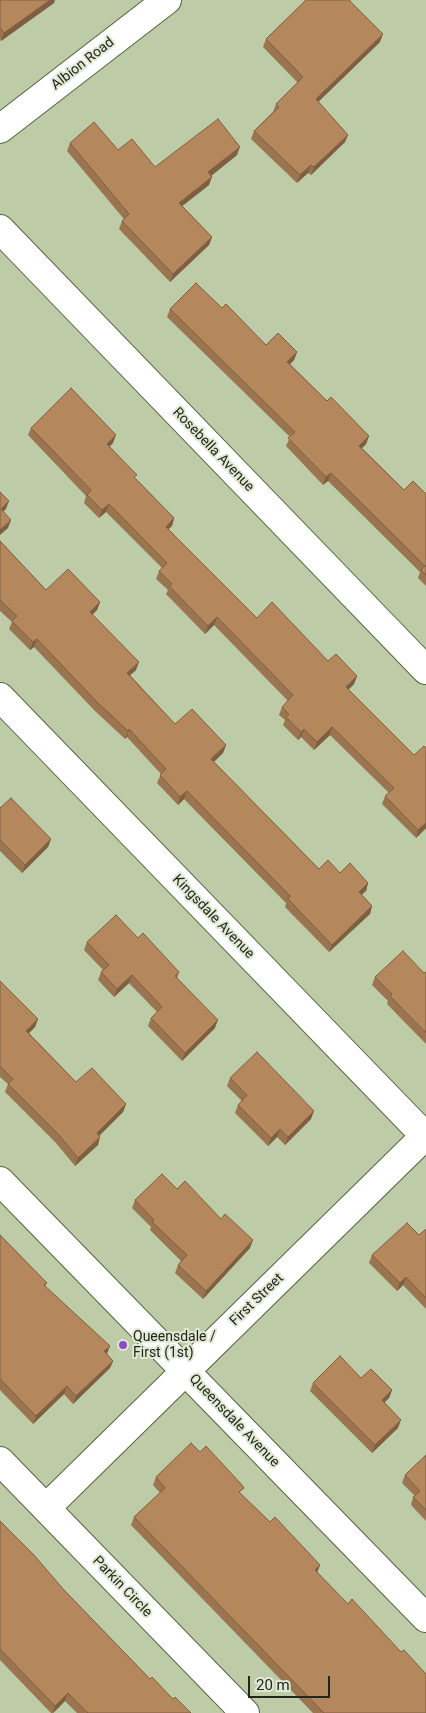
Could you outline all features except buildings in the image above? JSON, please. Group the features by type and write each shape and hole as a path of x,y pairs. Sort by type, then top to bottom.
{"street":[{"name":"Albion Road","path":"0,129 151,4"},
{"name":"Rosebella Avenue","path":"0,229 426,670"},
{"name":"Kingsdale Avenue","path":"0,697 426,1136"},
{"name":"First Street","path":"46,1508 426,1136"},
{"name":"Queensdale Avenue","path":"0,1181 426,1618"},
{"name":"Parkin Circle","path":"0,1461 244,1713"}],"place":[{"name":"Queensdale / First (1st)","path":"123,1345"}]}
